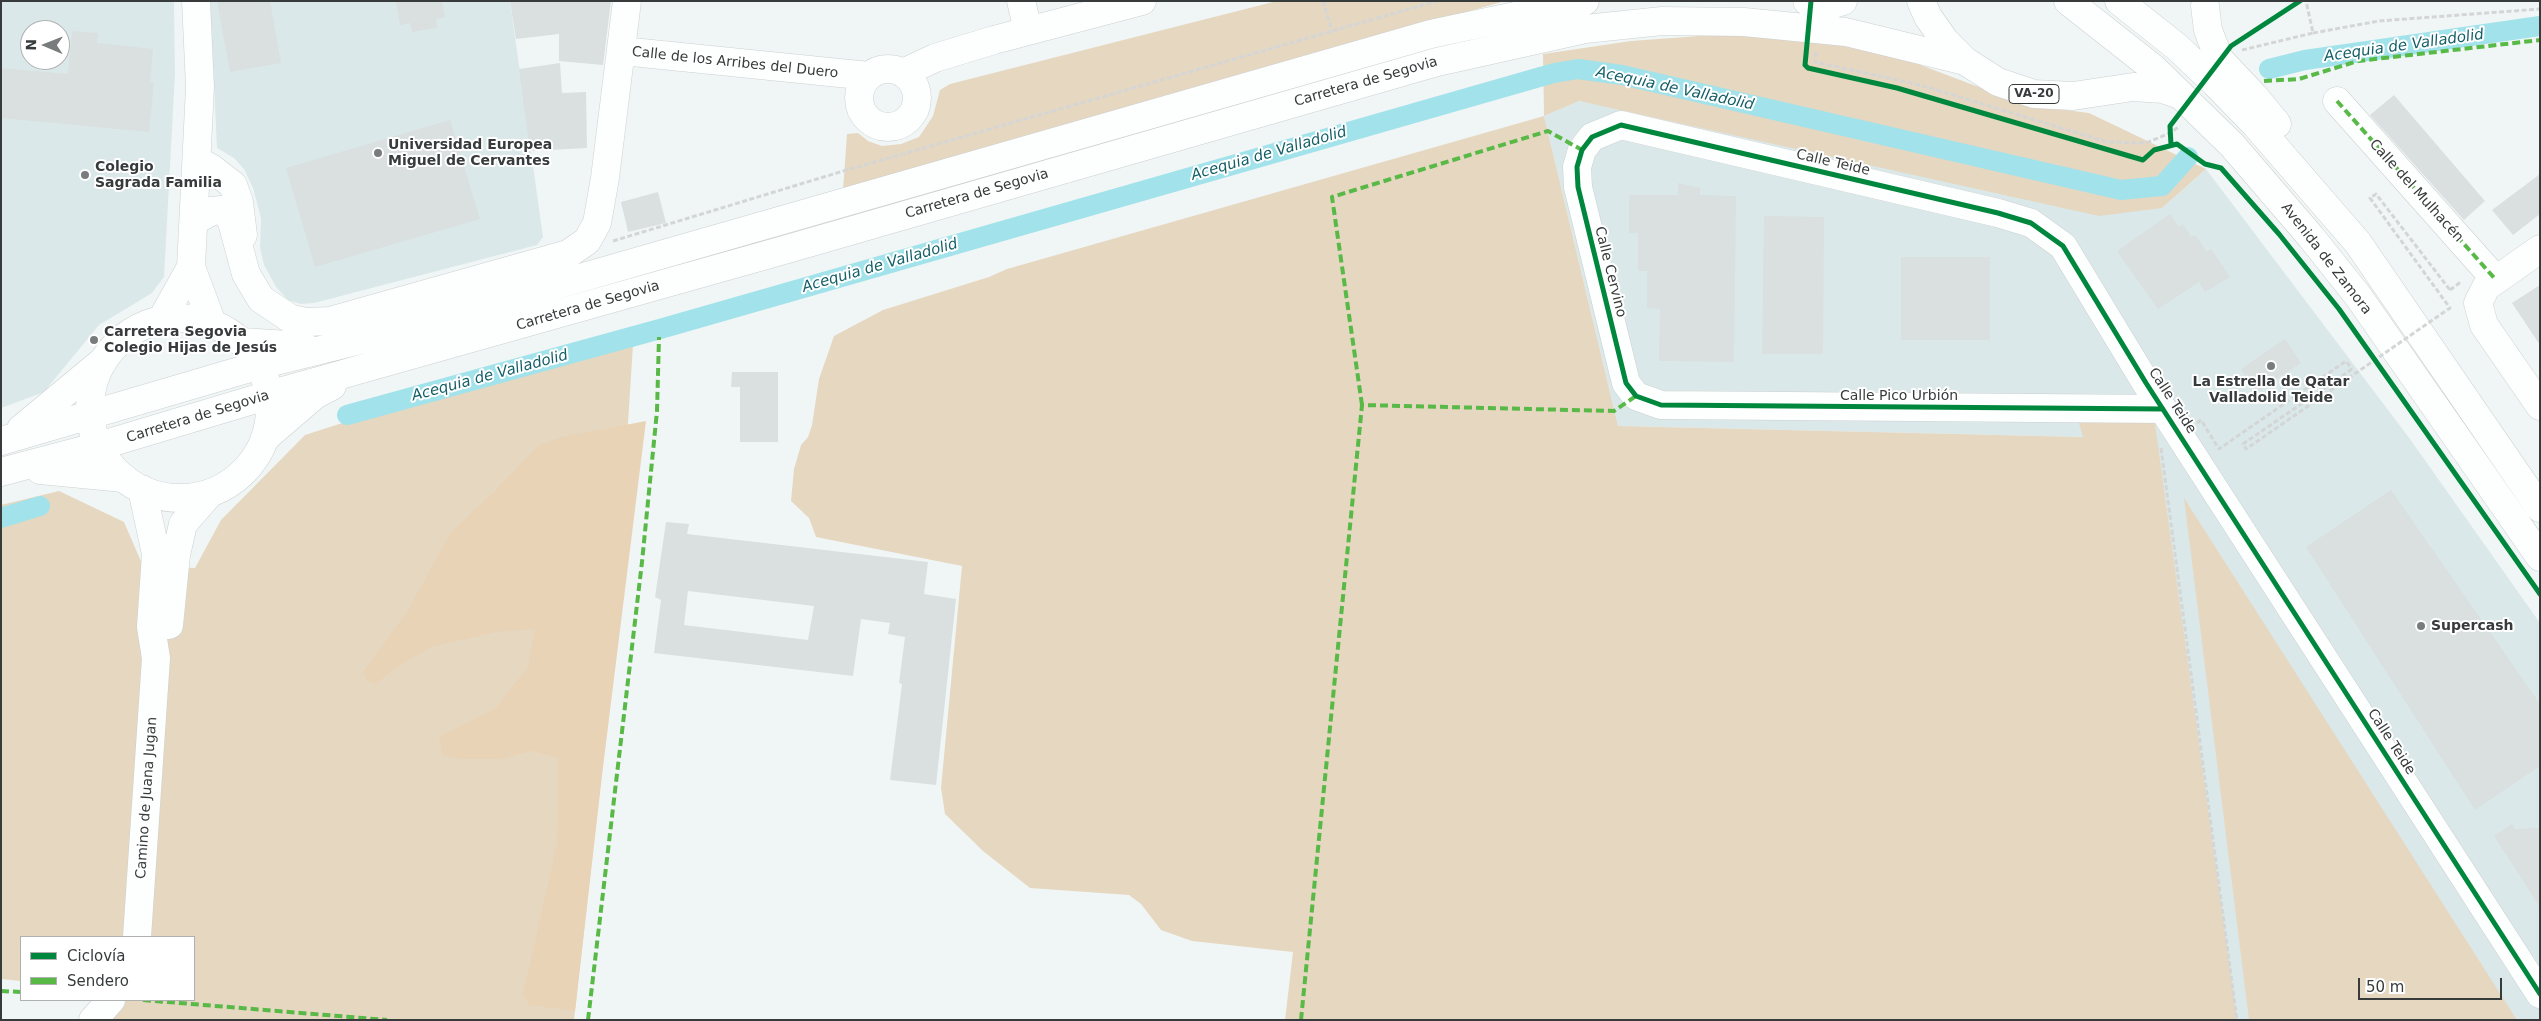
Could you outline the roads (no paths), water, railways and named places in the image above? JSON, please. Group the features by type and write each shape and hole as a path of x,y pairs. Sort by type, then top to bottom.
{"main road":[{"path":"196,1 200,87 198,161 191,267 212,324"},
{"path":"195,207 212,211 221,210 227,214 232,222 246,274 261,299 291,319 319,323 568,254 587,240 597,223 604,187 627,1"},
{"path":"1021,1 1028,30"},
{"path":"910,81 935,58 1028,30 1142,1"},
{"name":"Carretera de Segovia","path":"2,441 260,365 330,348 1431,34 1585,1"},
{"path":"1807,1 1833,4 1843,1"},
{"name":"VA-20","path":"1921,1 1928,17 1945,41 1965,61 1998,82 2034,94 2073,96 2111,90 2153,68 2177,47 2206,4"},
{"name":"Avenida de Zamora","path":"2068,1 2153,68 2243,157 2358,296 2540,557"},
{"path":"2119,1 2177,47 2255,124 2358,243"},
{"path":"2206,4 2208,30 2219,59 2254,96 2304,157 2358,243 2540,508"},
{"name":"Carretera de Segovia","path":"9,470 99,446 269,395 1437,62 1586,29 1662,21 1744,22 1846,32 1965,61"},
{"name":"Calle de los Arribes del Duero","path":"622,51 860,80"},
{"path":"886,69 910,81 918,98 910,117 898,125 883,127 874,123 864,112 860,98 860,80 886,69"},
{"path":"2111,90 2149,87 2163,89 2184,99"},
{"name":"Calle del Mulhacén","path":"2337,101 2496,280"},
{"name":"Calle Teide","path":"1582,150 1592,137 1621,125 1998,213 2031,223 2063,246 2180,436 2540,994"},
{"name":"Calle Cervino","path":"1582,150 1577,167 1578,187 1626,383 1636,396"},
{"path":"198,161 211,168 233,185 237,193 246,274"},
{"path":"195,207 210,188 218,189 230,195 240,213"},
{"path":"2540,249 2486,287 2478,304 2484,325 2540,406"},
{"path":"162,319 191,267"},
{"path":"2,441 31,422 103,362 112,350 129,334 162,319 187,318 212,324 242,342 260,365 269,395 270,417 265,438 256,456 244,472 228,485 210,493 179,498 166,497 133,484 9,470"},
{"path":"242,342 330,348"},
{"path":"103,362 92,394 91,414 99,446 110,464 133,484"},
{"path":"265,438 315,395 362,370"},
{"name":"Calle Pico Urbión","path":"1636,396 1661,405 2163,409"},
{"name":"Camino de Juana Jugan","path":"133,484 156,554 151,627 156,658 137,936"},
{"name":"Camino de Juana Jugan","path":"156,658 168,634 176,555 183,524 210,493"},
{"path":"93,1020 110,1001"}],"waterway":[{"name":"Acequia de Valladolid","path":"2269,69 2305,60 2540,26"},
{"name":"Acequia de Valladolid","path":"347,415 660,329 1554,73 1578,69 1622,75 2121,190 2162,186 2188,157"},
{"name":"Acequia de Valladolid","path":"1,518 40,506"}],"place":[{"name":"Universidad Europea Miguel de Cervantes","path":"378,153"},
{"name":"Colegio Sagrada Familia","path":"85,175"},
{"name":"Carretera Segovia Colegio Hijas de Jesús","path":"94,340"},
{"name":"La Estrella de Qatar Valladolid Teide","path":"2271,366"},
{"name":"Supercash","path":"2421,626"}]}
